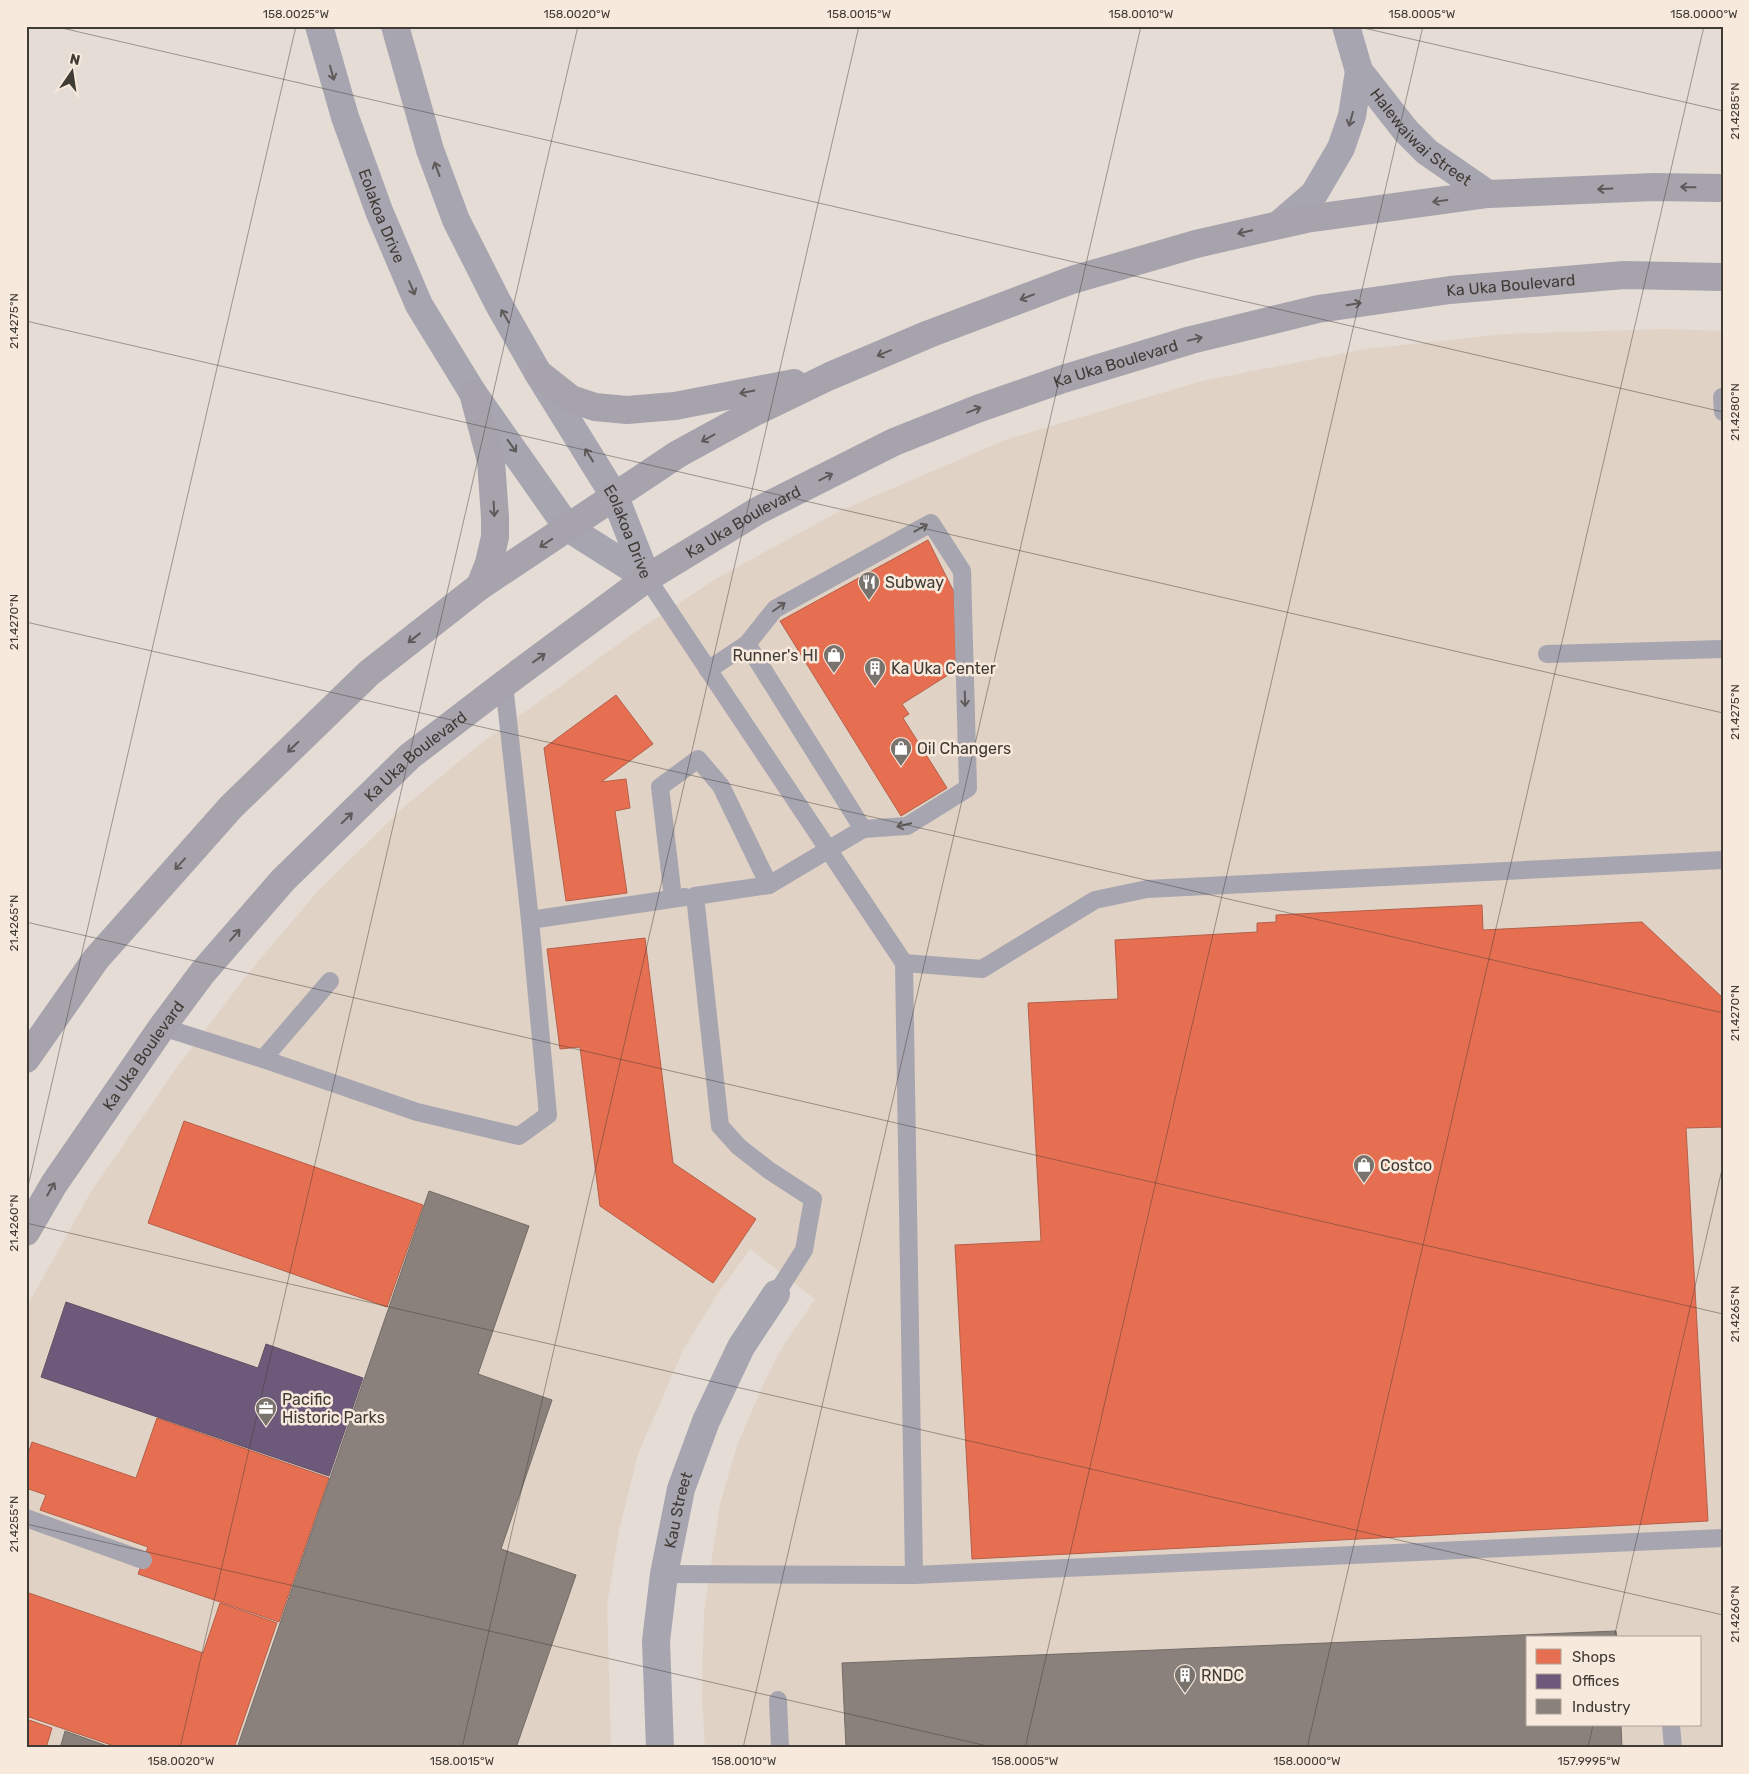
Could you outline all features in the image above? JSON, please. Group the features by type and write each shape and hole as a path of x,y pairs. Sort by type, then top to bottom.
{"main road":[{"path":"26,1059 96,959 231,807 369,673 480,586 678,454 753,413 830,376 929,334 1072,280 1196,244 1306,219 1488,194 1654,186 1723,188"},
{"name":"Ka Uka Boulevard","path":"26,1232 54,1184 162,1027 203,972 282,880 410,756 647,578 760,510 894,442 977,409 1063,379 1191,340 1318,309 1450,290 1624,275 1723,277"},
{"path":"538,373 571,399 595,407 626,410 675,406 830,376"},
{"path":"473,393 491,461 495,518 495,537 489,563 480,586"}],"street":[{"name":"Eolakoa Drive","path":"319,26 345,117 379,211 419,305 473,393 568,528 647,578"},
{"name":"Eolakoa Drive","path":"395,26 430,150 456,220 498,304 538,373 615,496 647,578"},
{"name":"Halewaiwai Street","path":"1346,26 1359,71 1406,131 1427,152 1488,194"},
{"name":"Halewaiwai Street","path":"1278,225 1314,194 1341,148 1352,116 1359,71"},
{"name":"Kau Street","path":"660,1748 656,1641 664,1574 681,1489 706,1421 741,1347 776,1294"}],"lane":[{"path":"1722,397 1723,412"},
{"path":"530,920 769,885 863,829 907,826 968,788 962,571 931,523 775,609 747,644 708,670"},
{"path":"647,578 904,963 914,1575"},
{"path":"747,644 863,829"},
{"path":"1547,654 1723,649"},
{"path":"162,1027 263,1059 417,1112 519,1136 548,1116 530,920 504,684"},
{"path":"673,898 660,787 698,759 721,786 769,885"},
{"path":"904,963 982,969 1095,900 1147,889 1723,860"},
{"path":"695,896 720,1126 739,1147 770,1171 813,1199 804,1250 776,1294"},
{"path":"263,1059 330,981"},
{"path":"26,1518 143,1560"},
{"path":"664,1574 914,1575 1723,1538"},
{"path":"778,1700 780,1748"},
{"path":"1672,1726 1673,1748"}],"shaded area":[{"path":"1665,329 1723,331 1723,1748 705,1748 702,1694 704,1612 720,1504 737,1446 763,1385 782,1348 815,1299 750,1249 716,1296 682,1352 638,1454 619,1531 607,1605 611,1748 26,1748 26,1308 91,1192 173,1073 246,976 319,890 403,808 479,745 641,628 719,577 842,510 1005,440 1202,381 1366,349 1506,334"}],"building: Shops":[{"name":"Ka Uka Center","path":"928,540 954,592 956,670 902,704 909,714 903,718 947,788 901,816 780,621"},
{"path":"616,695 653,744 601,782 626,779 630,808 615,811 627,893 566,901 544,748"},
{"name":"Costco","path":"1482,905 1483,930 1642,922 1723,998 1723,1127 1686,1128 1708,1521 972,1559 955,1245 1041,1241 1028,1003 1118,999 1115,940 1257,932 1257,923 1276,922 1276,915"},
{"path":"645,938 673,1163 756,1219 713,1283 600,1206 580,1047 560,1049 547,949"},
{"path":"184,1121 423,1205 387,1307 148,1223"},
{"path":"157,1418 329,1478 279,1622 138,1574 148,1547 40,1510 46,1495 26,1488 26,1460 32,1442 136,1478"},
{"path":"26,1592 203,1653 220,1603 277,1623 234,1748 120,1748 26,1716"},
{"path":"26,1719 52,1728 46,1748 26,1748"}],"building: Offices":[{"name":"Pacific Historic Parks","path":"66,1302 258,1368 266,1344 363,1378 329,1476 41,1377"}],"building: Industry":[{"path":"429,1191 529,1226 478,1374 552,1400 501,1549 576,1575 516,1748 237,1748"},
{"name":"RNDC","path":"1616,1631 1617,1636 1526,1636 1526,1726 1621,1726 1622,1748 846,1748 842,1663"},
{"path":"65,1731 113,1748 60,1748"}],"place":[{"name":"Subway","path":"869,601"},
{"name":"Runner's HI","path":"834,674"},
{"name":"Ka Uka Center","path":"875,687"},
{"name":"Oil Changers","path":"901,767"},
{"name":"Costco","path":"1364,1184"},
{"name":"Pacific Historic Parks","path":"266,1427"},
{"name":"RNDC","path":"1185,1694"}]}
